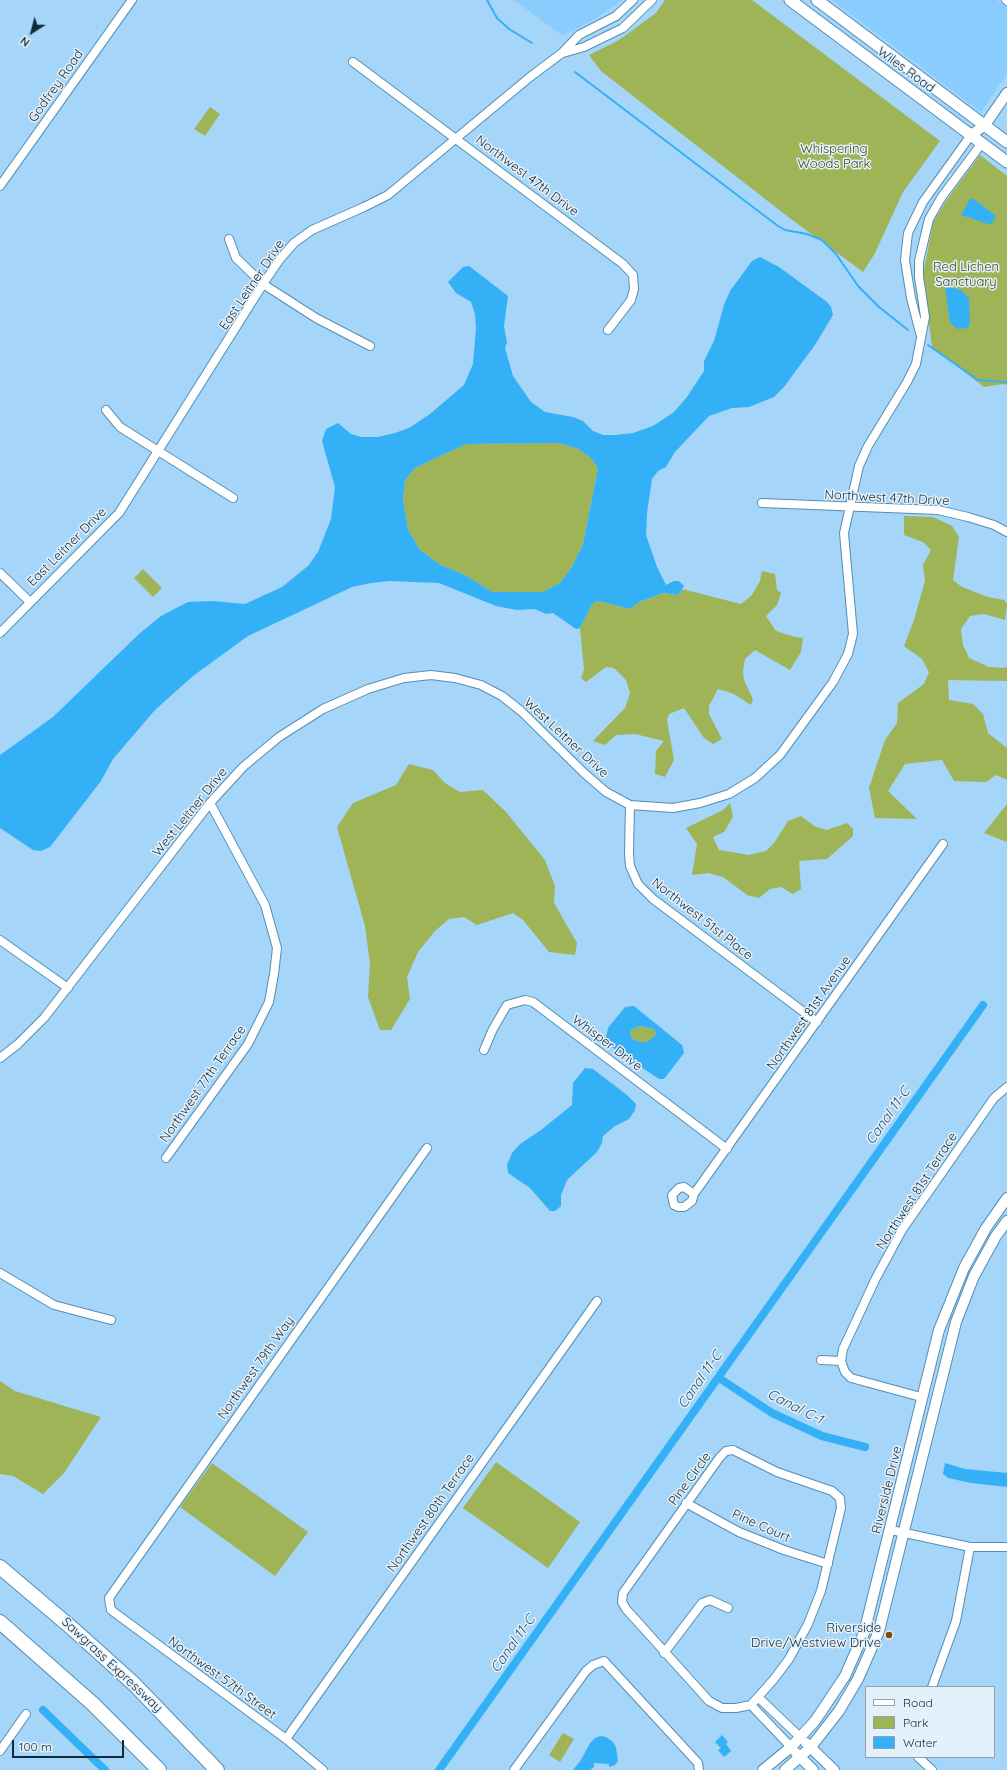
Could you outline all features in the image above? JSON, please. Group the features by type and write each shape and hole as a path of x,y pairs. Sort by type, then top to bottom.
{"highway":[{"name":"Sawgrass Expressway","path":"0,1567 73,1628 134,1684 217,1770"},
{"path":"0,1622 98,1709 159,1770"}],"main road":[{"name":"Wiles Road","path":"790,0 820,24 1007,162"},
{"name":"Wiles Road","path":"817,0 1007,142"},
{"path":"820,24 831,10"}],"street":[{"name":"Godfrey Road","path":"0,186 132,0"},
{"name":"East Leitner Drive","path":"0,633 119,513 263,284 280,259 294,243 312,230 364,208 388,195 530,76 562,53 579,35 616,16 633,0"},
{"name":"East Leitner Drive","path":"562,53 598,40 623,28 652,0"},
{"path":"625,8 634,18"},
{"name":"Northwest 47th Drive","path":"353,62 623,264 633,275 634,289 631,300 608,330"},
{"path":"971,135 985,125 1007,93"},
{"path":"982,143 985,125"},
{"name":"West Leitner Drive","path":"921,336 911,298 905,260 908,233 923,202 971,135"},
{"name":"West Leitner Drive","path":"0,1058 18,1044 44,1018 210,803 242,767 273,742 323,709 382,685 404,678 431,675 455,678 481,685 502,696 521,712 606,792 630,805 673,808 700,803 729,794 755,778 780,755 833,682 848,654 852,634 844,533 859,466 868,446 908,382 916,364 925,317 919,277 919,261 929,219 941,198 982,143"},
{"path":"229,239 236,258 263,284 316,318 370,346"},
{"path":"106,410 120,427 233,498"},
{"name":"Northwest 47th Drive","path":"762,503 938,510 994,525 1007,532"},
{"name":"East Leitner Drive","path":"0,573 30,602"},
{"name":"Northwest 77th Terrace","path":"166,1158 251,1038 269,1002 274,974 277,948 265,905 210,803"},
{"name":"Northwest 51st Place","path":"630,805 630,866 638,884 653,899 817,1022"},
{"name":"Northwest 81st Avenue","path":"694,1194 728,1149 943,844"},
{"path":"0,940 68,988"},
{"name":"Whisper Drive","path":"484,1050 493,1029 507,1005 525,1000 533,1002 728,1149"},
{"name":"Northwest 81st Terrace","path":"841,1361 844,1349 876,1278 902,1230 994,1098 1007,1087"},
{"name":"Northwest 79th Way","path":"109,1604 109,1598 428,1148"},
{"name":"Riverside Drive","path":"762,1770 791,1747 815,1721 845,1676 864,1633 939,1330 964,1268 983,1234 1007,1198"},
{"name":"Riverside Drive","path":"785,1770 811,1747 839,1711 858,1679 879,1631 905,1533 916,1480 956,1322 974,1276 996,1236 1007,1221"},
{"path":"0,1273 54,1305 111,1320"},
{"name":"Northwest 80th Terrace","path":"286,1739 597,1300"},
{"path":"821,1360 841,1361 844,1372 851,1378 922,1398"},
{"name":"Pine Circle","path":"733,1450 777,1472 832,1491 840,1498 841,1508 828,1564 821,1591 808,1624 789,1659 751,1705 736,1708 722,1708 709,1701 664,1653 626,1609 622,1602 623,1593 686,1503 720,1457 726,1451 733,1450"},
{"name":"Pine Court","path":"686,1503 739,1532 784,1550 828,1564"},
{"path":"890,1530 970,1547 1007,1547"},
{"path":"932,1686 956,1621 970,1547"},
{"path":"664,1653 702,1603 710,1600 728,1608"},
{"name":"Northwest 57th Street","path":"109,1604 111,1610 286,1739 323,1770"},
{"path":"514,1770 586,1671 593,1665 604,1661 698,1763 699,1770"},
{"path":"758,1697 834,1770"},
{"path":"751,1705 813,1770"},
{"path":"0,1751 26,1714"},
{"path":"919,1758 932,1770"}],"shaded area":[{"path":"514,0 623,0 598,17 563,36"},
{"path":"832,0 997,0 1007,8 1007,74 981,112"}],"green space":[{"name":"Whispering Woods Park","path":"665,0 752,0 940,141 903,192 875,253 863,272 787,216 601,71 589,55 619,40 656,13"},
{"path":"210,107 220,114 205,136 194,129"},
{"name":"Red Lichen Sanctuary","path":"980,155 1007,176 1007,385 1003,384 984,387 932,347 923,275 933,223 946,201"},
{"path":"559,443 579,449 591,458 598,468 583,544 572,567 560,583 543,592 492,592 465,575 439,564 419,549 408,529 403,499 405,480 415,468 466,444"},
{"path":"904,516 933,517 952,526 959,537 953,580 962,587 988,597 1004,600 1007,604 1005,620 984,614 970,616 961,629 963,645 969,658 989,667 1007,667 1007,681 948,680 949,700 973,704 983,714 988,733 1007,748 1007,780 996,775 986,782 954,781 942,760 905,764 888,791 917,819 875,818 869,788 885,740 897,723 898,703 924,684 929,672 922,659 904,646 914,620 925,581 923,565 931,550 923,542 904,535"},
{"path":"143,569 162,588 153,597 134,578"},
{"path":"762,571 775,574 777,590 781,593 777,605 766,616 776,631 803,638 801,652 790,670 755,650 745,659 743,670 744,680 753,699 751,705 734,694 718,689 709,706 709,714 722,739 713,744 704,738 684,708 669,714 667,720 674,760 665,777 655,774 656,751 664,741 635,734 616,735 605,745 593,741 625,708 630,693 626,680 614,668 606,667 586,682 581,678 584,669 580,628 591,606 595,602 599,601 630,609 639,602 663,593 678,595 682,589 741,604 752,595 760,581"},
{"path":"409,764 433,770 445,783 460,792 483,790 506,812 545,860 555,886 554,903 577,943 575,955 549,952 523,920 513,913 477,925 464,917 449,919 435,931 418,952 407,977 410,999 391,1030 380,1030 368,997 370,964 365,926 337,827 353,803 396,785"},
{"path":"730,803 733,817 724,832 713,837 719,850 749,855 766,851 774,843 788,821 801,816 816,827 827,830 847,823 853,829 853,836 827,859 799,861 801,889 793,894 781,887 770,889 759,898 747,895 723,877 708,873 692,875 697,844 686,828 723,810"},
{"path":"1007,804 1007,842 984,833"},
{"path":"640,1026 654,1029 656,1033 655,1036 647,1042 640,1042 633,1039 630,1035 631,1030"},
{"path":"0,1381 15,1391 101,1417 64,1473 43,1494 13,1476 0,1474"},
{"path":"496,1462 580,1522 548,1568 463,1508"},
{"path":"212,1463 308,1532 275,1576 180,1507"},
{"path":"563,1733 574,1739 560,1762 549,1755"}],"water":[{"path":"970,199 974,199 996,216 991,225 961,215"},
{"path":"760,257 779,267 827,302 831,307 833,315 815,345 784,387 774,397 749,407 732,408 709,416 675,452 666,467 658,471 652,479 647,513 646,535 657,567 666,585 674,581 679,581 684,586 678,595 663,593 639,602 630,609 599,601 595,602 591,606 580,628 576,629 553,613 546,614 535,609 517,610 496,606 439,583 389,581 352,587 248,636 193,676 155,710 113,759 101,781 50,847 41,851 33,850 0,828 0,755 53,717 140,633 161,616 188,602 212,601 245,604 282,587 308,566 318,552 331,519 335,487 322,441 326,429 338,423 351,434 361,437 378,437 395,433 409,428 430,414 464,385 473,364 476,329 475,314 471,302 456,293 448,282 463,267 469,266 508,296 504,326 507,343 505,348 513,376 531,402 545,412 573,417 583,421 593,431 603,435 616,435 633,433 653,426 674,412 687,397 704,371 704,361 714,341 724,305 730,291 752,261","holes":["559,443 579,449 591,458 598,468 583,544 572,567 560,583 543,592 492,592 465,575 439,564 419,549 408,529 403,499 405,480 415,468 466,444"]},
{"path":"947,286 961,290 969,298 970,324 968,328 957,329 950,322 945,288"},
{"path":"634,1006 682,1045 684,1053 664,1079 659,1079 605,1041 608,1028 625,1007","holes":["640,1026 654,1029 656,1033 655,1036 647,1042 640,1042 633,1039 630,1035 631,1030"]},
{"path":"585,1068 593,1069 627,1095 636,1104 635,1110 629,1119 615,1126 603,1136 602,1143 597,1152 567,1180 561,1195 561,1206 555,1211 550,1211 530,1188 508,1173 507,1165 512,1153 520,1144 541,1130 572,1105 573,1083"},
{"path":"945,1463 965,1469 1007,1473 1007,1487 971,1483 948,1478 943,1474"},
{"path":"722,1735 728,1742 726,1744 731,1751 724,1757 718,1750 721,1748 715,1742"},
{"path":"600,1736 606,1737 613,1742 616,1747 618,1761 615,1765 609,1767 609,1764 594,1763 594,1767 590,1770 573,1770 581,1760 590,1743 595,1738"}],"waterway":[{"path":"487,0 497,18 509,29 532,43"},
{"path":"575,72 778,226 785,230 807,234 822,240 836,254 858,286 879,307 908,330"},
{"path":"928,345 978,380 1007,382"},
{"name":"Canal 11-C","path":"439,1770 983,1005"},
{"name":"Canal C-1","path":"719,1378 772,1413 822,1436 865,1447"},
{"path":"43,1710 105,1770"}],"place":[{"name":"Riverside Drive/Westview Drive","path":"889,1635"}]}
